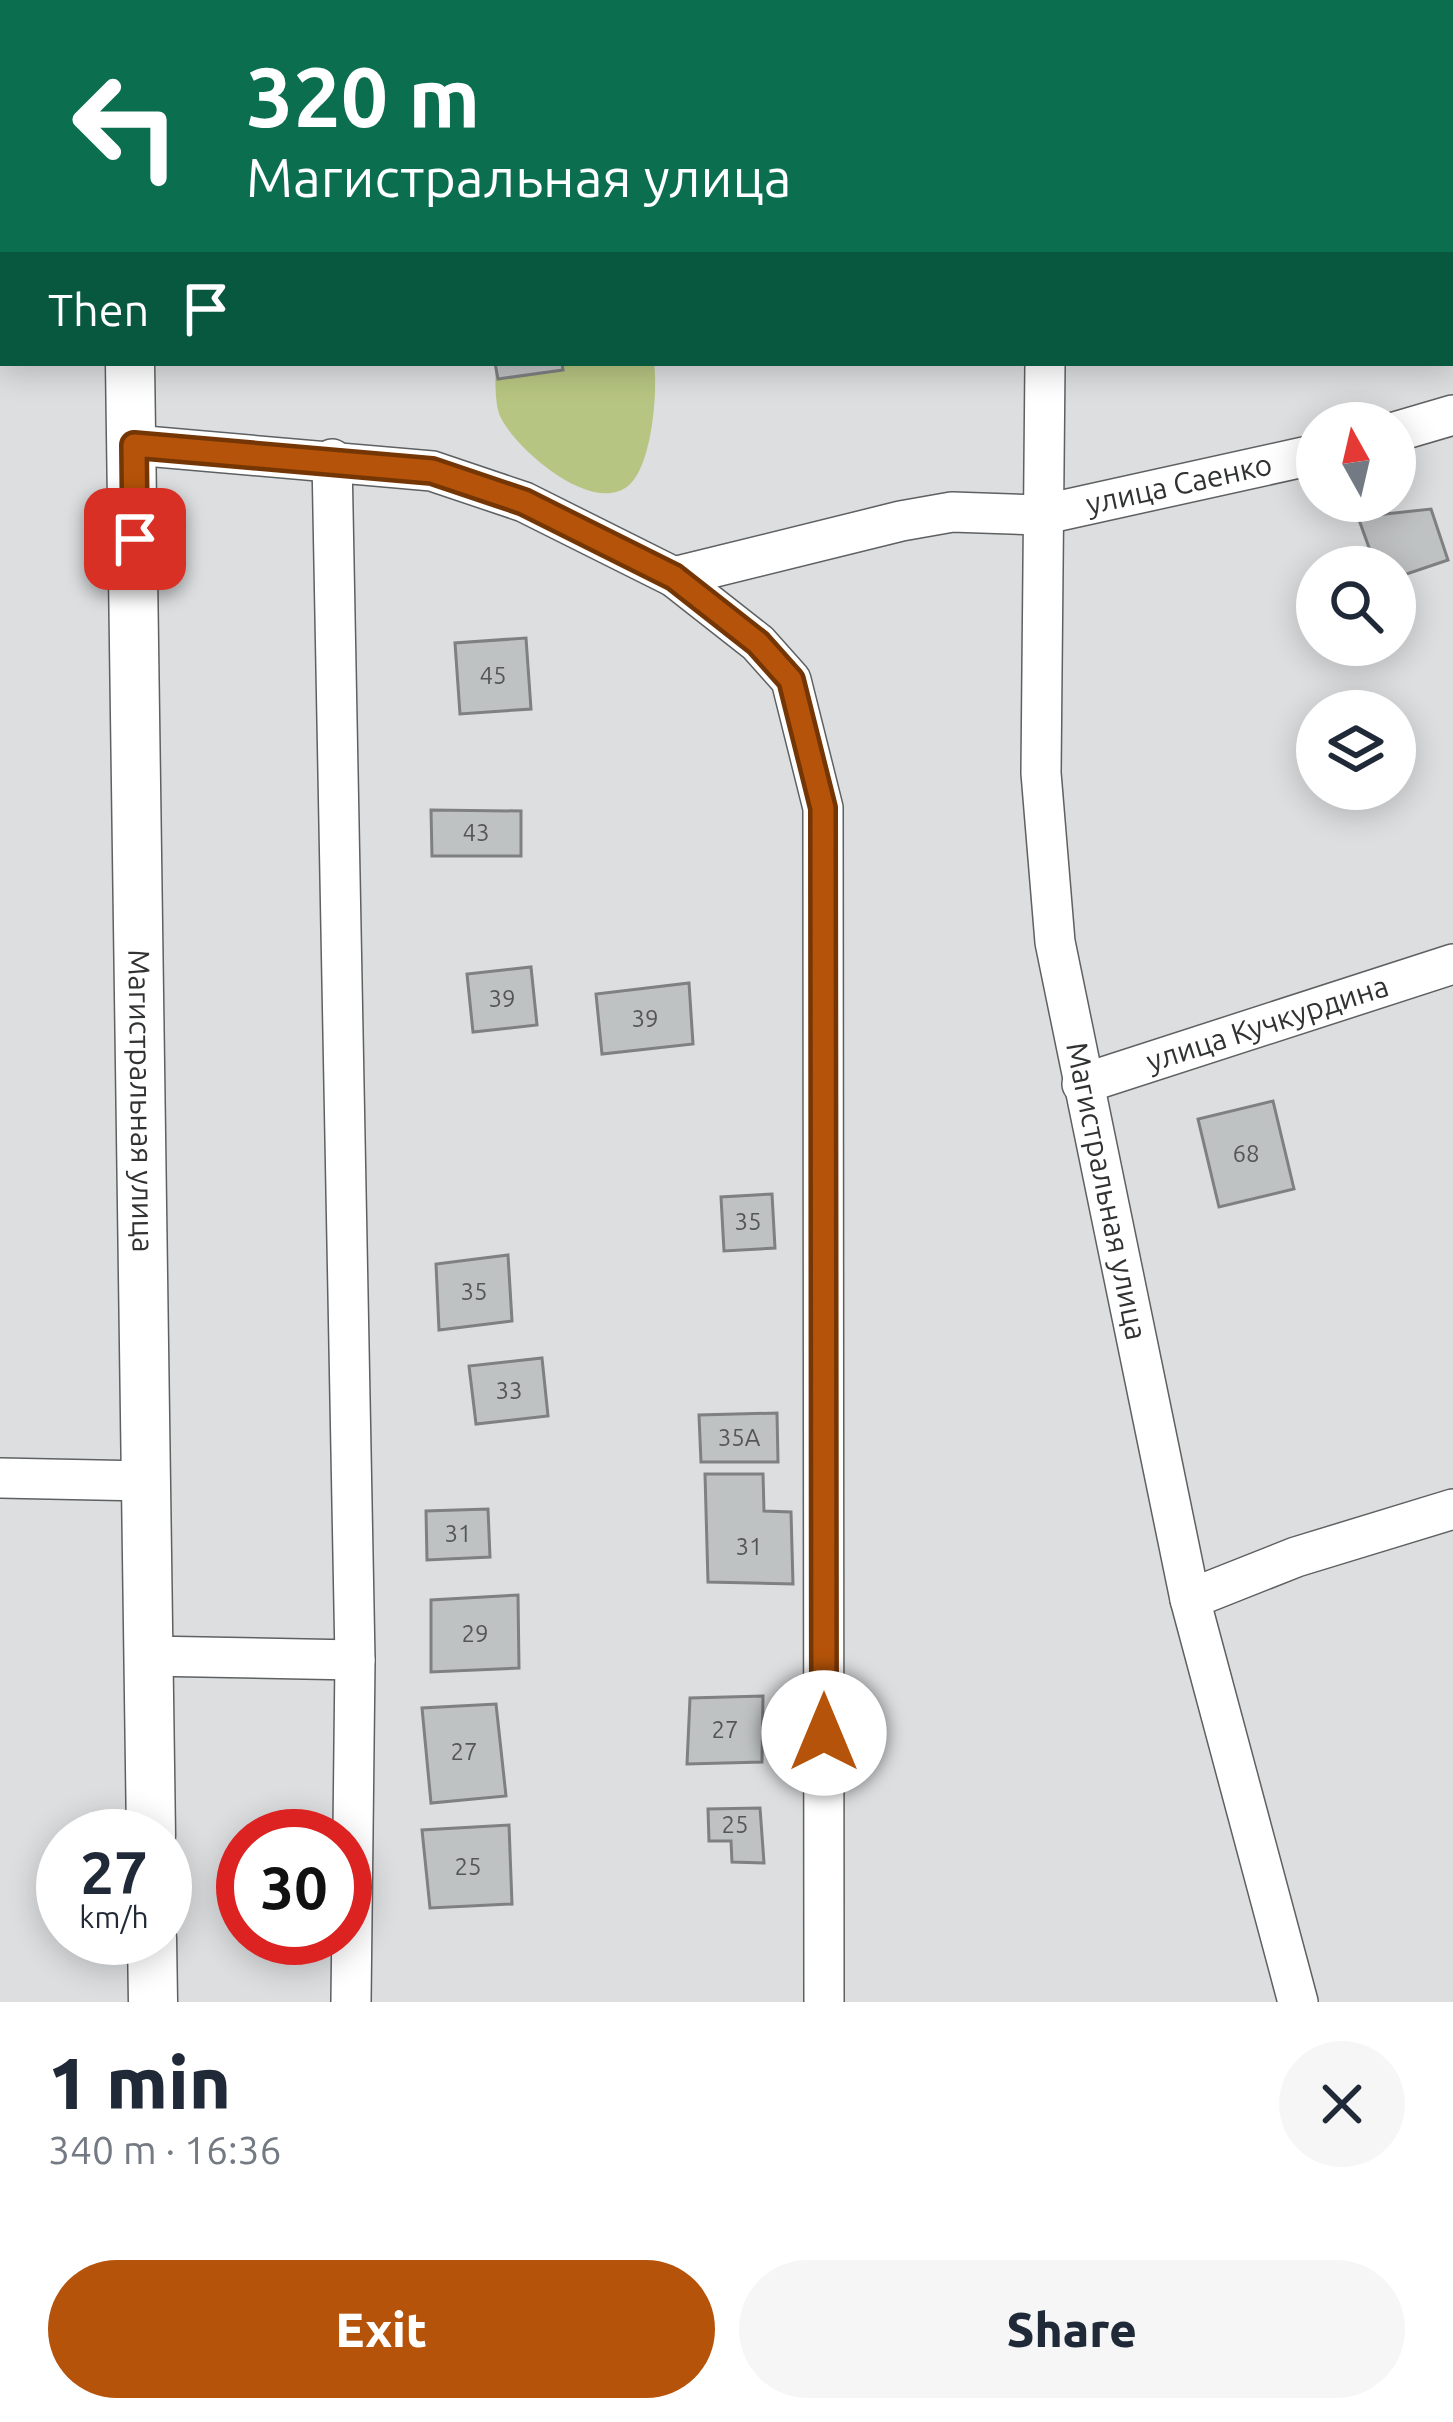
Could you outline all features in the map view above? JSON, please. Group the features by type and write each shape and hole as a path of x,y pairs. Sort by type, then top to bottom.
{"main road":[{"name":"Магистральная улица","path":"130,366 151,1809"},
{"path":"152,1965 153,2002"}],"street":[{"name":"Магистральная улица","path":"1045,366 1041,773 1055,942 1190,1599 1298,2002"},
{"path":"1416,426 1453,415"},
{"path":"134,445 432,471 524,502 674,577 758,643 791,680 823,808 824,2002"},
{"path":"332,459 355,1660 351,2002"},
{"name":"улица Саенко","path":"674,577 952,512 1041,515 1296,459"},
{"name":"улица Кучкурдина","path":"1082,1084 1453,964"},
{"path":"0,1478 146,1481"},
{"path":"1190,1599 1296,1558 1453,1509"},
{"path":"148,1656 355,1660"}],"green space":[{"path":"495,366 654,366 654,409 643,463 628,486 613,493 576,486 539,461 510,431 496,399"}],"building":[{"path":"496,366 562,366 563,370 498,379"},
{"path":"1431,509 1448,560 1416,571 1416,546 1368,546 1360,522 1416,522 1416,511"},
{"path":"526,638 531,709 460,714 455,643"},
{"path":"431,810 521,811 521,856 432,856"},
{"path":"531,967 537,1025 473,1032 467,974"},
{"path":"689,983 693,1044 602,1054 596,994"},
{"path":"1273,1101 1294,1189 1219,1207 1198,1119"},
{"path":"772,1194 775,1248 724,1251 721,1197"},
{"path":"508,1255 512,1321 439,1330 436,1264"},
{"path":"542,1358 548,1416 476,1424 469,1366"},
{"path":"777,1413 778,1462 701,1462 699,1415"},
{"path":"705,1474 763,1474 764,1511 791,1512 793,1584 708,1582"},
{"path":"488,1509 490,1557 427,1560 426,1511"},
{"path":"518,1595 519,1668 431,1672 431,1600"},
{"path":"763,1696 762,1762 687,1764 690,1698"},
{"path":"496,1704 506,1796 431,1803 422,1708"},
{"path":"760,1808 764,1863 732,1862 731,1841 709,1841 708,1809"},
{"path":"509,1825 512,1904 430,1908 422,1830"}],"route":[{"path":"135,539 134,445 432,471 524,502 674,577 758,643 791,680 823,808 824,1733"}]}
